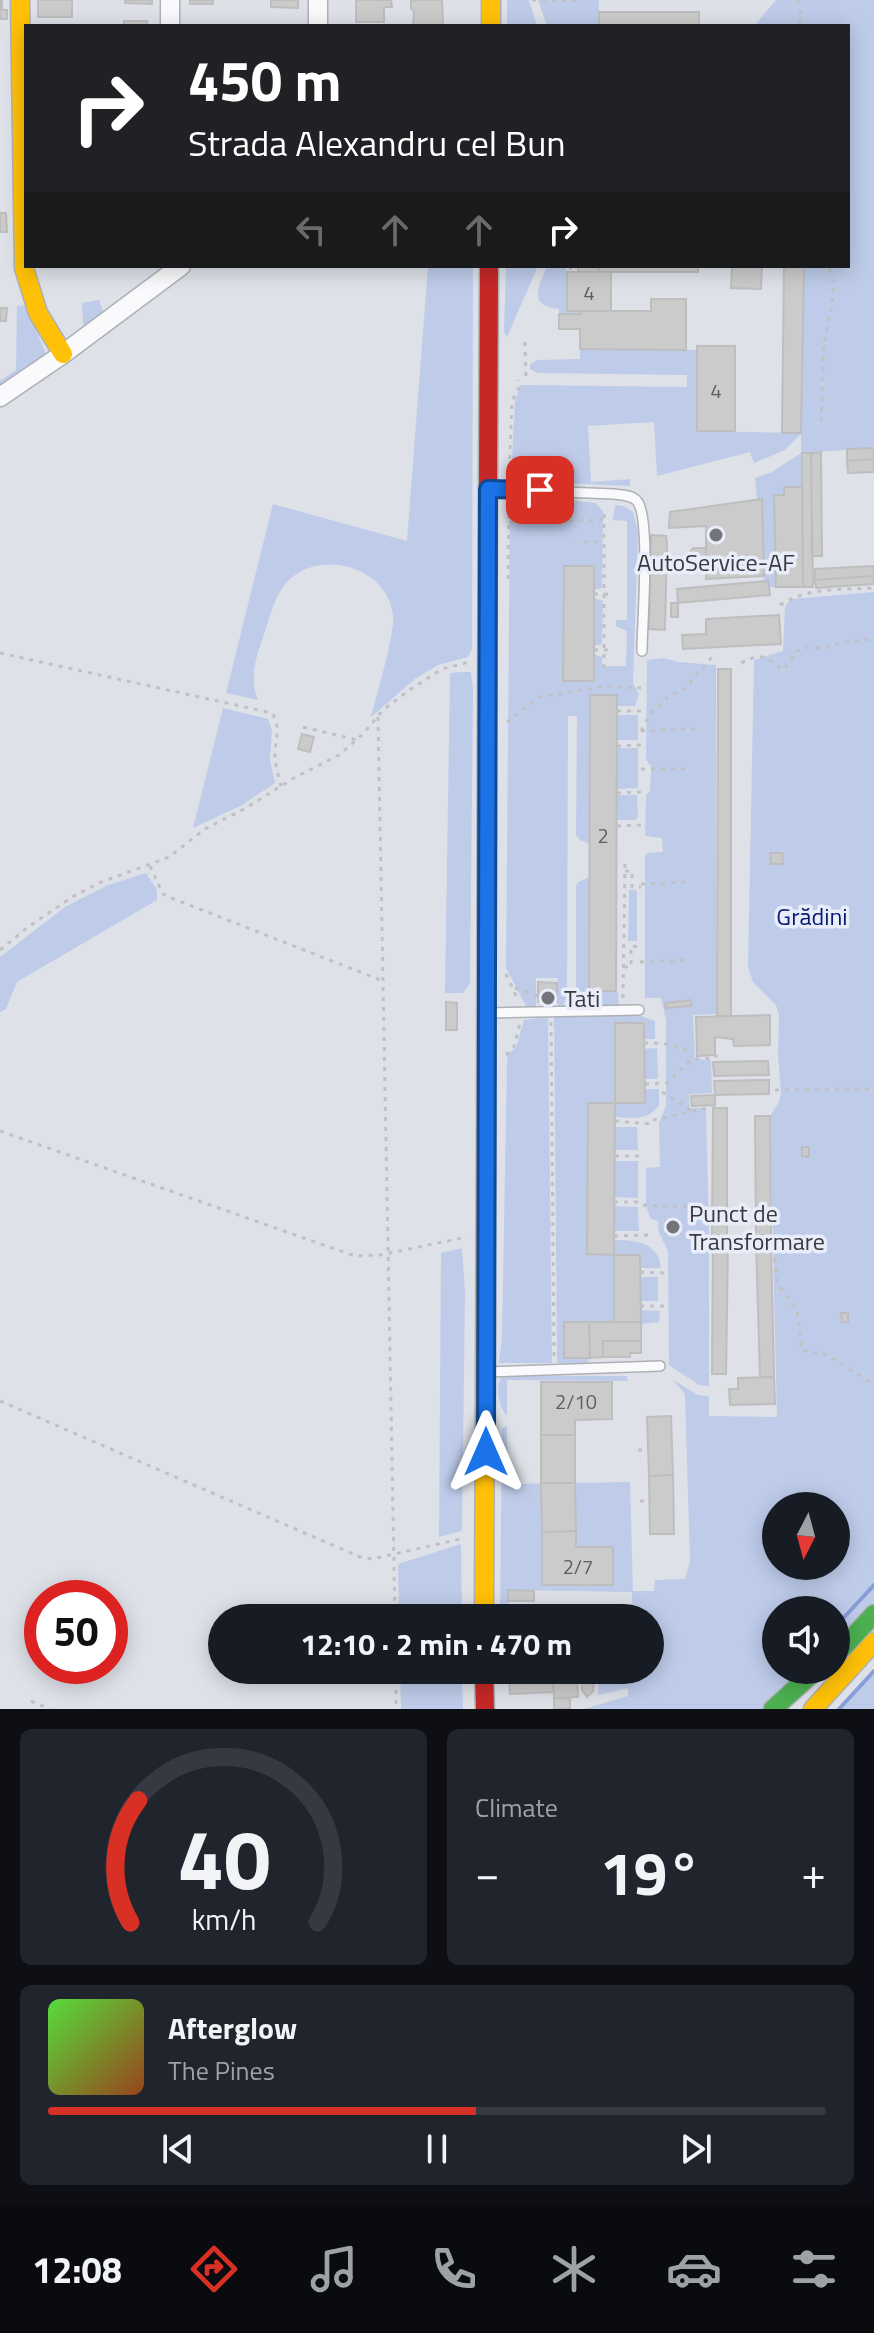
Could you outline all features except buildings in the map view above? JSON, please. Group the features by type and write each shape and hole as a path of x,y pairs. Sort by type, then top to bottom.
{"main road":[{"path":"20,0 24,268 32,303 43,326 63,354"},
{"path":"491,0 491,24"},
{"path":"484,1604 489,268"},
{"path":"850,1639 870,1618"},
{"path":"813,1709 874,1642"},
{"path":"484,1684 485,1709"},
{"path":"773,1709 801,1684"},
{"path":"786,1709 809,1684"}],"street":[{"path":"170,0 170,24"},
{"path":"318,0 318,24"},
{"path":"0,397 63,354 177,268"}],"lane":[{"path":"488,489 607,493 637,500 643,518 645,546 642,651"},
{"path":"485,1013 639,1010"},
{"path":"487,1372 660,1366"}],"path":[{"path":"532,0 576,1"},
{"path":"798,0 799,24"},
{"path":"570,268 571,272"},
{"path":"821,421 825,342 833,300 828,268"},
{"path":"525,342 526,380"},
{"path":"604,668 604,520 608,509"},
{"path":"509,522 604,520"},
{"path":"584,542 604,542"},
{"path":"780,605 794,596 811,592 874,588"},
{"path":"594,594 610,594"},
{"path":"741,663 755,656 766,657 784,670 797,651 874,639"},
{"path":"594,650 610,650"},
{"path":"0,653 272,713 276,719 275,759 281,786"},
{"path":"0,950 74,896 99,883 169,857 205,829 339,755 378,717 426,678 442,669 487,654"},
{"path":"695,729 641,731 651,713 669,696 685,689 712,657"},
{"path":"507,722 540,697 607,686 641,688"},
{"path":"617,711 641,711"},
{"path":"378,717 395,1604"},
{"path":"303,727 357,740"},
{"path":"617,746 641,745"},
{"path":"641,769 686,769"},
{"path":"617,793 641,792"},
{"path":"617,826 641,825"},
{"path":"623,993 625,862"},
{"path":"150,865 163,894 169,897 383,981"},
{"path":"625,871 632,871 632,887 689,882"},
{"path":"623,967 631,967 631,946 640,947"},
{"path":"640,962 687,960"},
{"path":"504,970 522,1013"},
{"path":"513,987 538,996"},
{"path":"551,1012 555,1370"},
{"path":"644,1043 679,1047 688,1051 692,1059"},
{"path":"645,1084 667,1083 692,1059 715,1058 717,1055"},
{"path":"775,1090 874,1089"},
{"path":"662,1092 692,1111"},
{"path":"615,1121 652,1122 721,1105"},
{"path":"0,1131 355,1256 389,1253 486,1233"},
{"path":"615,1156 643,1156"},
{"path":"614,1202 687,1207 702,1238 773,1238 777,1283 797,1310 802,1350 827,1355 874,1385"},
{"path":"614,1236 649,1235"},
{"path":"640,1272 664,1273"},
{"path":"640,1306 664,1306"},
{"path":"0,1401 360,1557 372,1559 485,1534"},
{"path":"638,1450 648,1450"},
{"path":"640,1501 649,1501"},
{"path":"396,1684 396,1709"},
{"path":"31,1701 50,1709"}],"green space":[{"path":"507,0 529,0 536,24 507,24"},
{"path":"538,0 599,0 599,24 546,24"},
{"path":"776,0 874,0 874,448 802,453 802,487 785,487 784,495 774,496 776,587 769,587 768,581 764,581 762,500 757,500 755,478 772,472 801,453 801,434 785,450 754,463 750,452 657,476 654,422 588,426 591,482 630,479 630,486 517,481 511,478 515,401 521,385 687,387 687,375 538,373 530,369 530,364 537,360 580,359 580,349 697,350 697,431 801,433 804,268 850,268 850,24 756,24"},
{"path":"428,268 473,268 472,649 468,657 438,665 416,678 371,717 393,625 389,599 367,575 352,568 319,565 303,570 289,580 277,598 255,667 254,684 258,700 226,693 273,504 407,541"},
{"path":"506,268 537,268 507,337 504,332"},
{"path":"546,268 566,268 567,311 581,311 581,314 559,314 559,309 542,304 538,288"},
{"path":"99,300 104,315 92,324 83,325 82,303"},
{"path":"26,305 46,354 42,361 0,391 0,381 16,370 17,306"},
{"path":"521,495 596,503 603,511 602,588 594,590 594,566 564,567 564,681 594,681 594,654 602,657 602,666 626,666 627,631 616,626 616,620 627,620 627,521 613,520 615,505 633,512 638,532 633,683 639,694 635,706 617,706 617,695 590,696 589,843 581,841 576,835 577,716 568,716 567,995 558,1009 558,978 536,978 536,1009 528,1010 506,968 510,502"},
{"name":"Grădini","path":"874,592 874,1602 850,1628 850,1596 762,1596 762,1684 795,1684 766,1709 584,1709 628,1696 628,1688 598,1695 598,1684 664,1684 664,1604 632,1604 632,1592 509,1590 508,1604 500,1604 502,1428 507,1426 508,1484 630,1482 633,1591 654,1591 655,1580 685,1579 690,1561 685,1394 673,1380 698,1395 709,1396 709,1416 777,1417 770,1116 781,1092 779,1015 776,1005 753,982 748,967 754,660 783,651 785,607 791,599"},
{"path":"594,598 603,601 602,644 594,646"},
{"path":"664,658 716,665 716,1014 693,1015 695,1059 711,1060 712,1093 689,1094 690,1108 706,1108 709,1386 699,1385 669,1365 668,1251 659,1233 658,1221 651,1219 646,1206 646,1168 660,1167 659,1123 666,1106 666,1020 661,998 645,998 645,857 647,853 663,852 662,838 645,836 646,795 650,791 651,766 646,760 647,660"},
{"path":"471,672 470,984 463,993 445,993 450,673"},
{"path":"223,708 268,719 272,730 270,760 275,783 242,805 193,828"},
{"path":"617,715 638,715 638,740 617,740"},
{"path":"617,748 638,748 638,788 617,789"},
{"path":"617,795 637,795 638,817 635,820 617,820"},
{"path":"146,873 157,890 157,900 17,982 6,1009 0,1012 0,957 65,907 108,885"},
{"path":"589,877 589,990 618,992 619,1007 582,1008 576,1001 576,886"},
{"path":"629,890 636,890 637,893 637,941 628,941"},
{"path":"635,1014 655,1021 655,1039 644,1039 644,1023 615,1024 615,1102 645,1089 659,1089 659,1105 655,1110 640,1117 615,1117 615,1103 588,1103 587,1254 614,1255 614,1322 565,1322 564,1357 590,1358 587,1363 557,1363 554,1017"},
{"path":"548,1017 552,1363 499,1363 507,1061 508,1054 516,1048 524,1020"},
{"path":"657,1048 658,1079 645,1079 644,1049"},
{"path":"615,1127 637,1127 638,1150 615,1150"},
{"path":"615,1161 638,1161 638,1198 614,1197"},
{"path":"614,1206 638,1207 639,1231 614,1231"},
{"path":"614,1240 638,1242 656,1253 661,1268 640,1268 640,1255 614,1255"},
{"path":"462,1248 465,1292 462,1531 439,1537 441,1253"},
{"path":"640,1277 658,1277 658,1301 641,1301"},
{"path":"641,1310 660,1311 659,1322 641,1324"},
{"path":"627,1376 628,1381 507,1380 507,1416 500,1403 498,1387 501,1378"},
{"path":"461,1544 462,1604 399,1604 398,1564"},
{"path":"874,1669 874,1709 837,1709"},
{"path":"400,1684 462,1684 463,1709 401,1709"}],"waterway":[{"path":"850,1611 874,1585"},
{"path":"839,1709 874,1671"}],"traffic: fast":[{"path":"486,1134 487,723"},
{"path":"850,1640 874,1614"},
{"path":"773,1709 801,1684"}],"traffic: slow":[{"path":"20,0 24,268 38,313 63,354"},
{"path":"491,0 491,24"},
{"path":"484,1604 486,1134"},
{"path":"813,1709 874,1642"}],"traffic: jam":[{"path":"487,723 489,268"},
{"path":"484,1684 485,1709"}],"place":[{"name":"AutoService-AF","path":"716,535"},
{"name":"Tati","path":"548,998"},
{"name":"Punct de Transformare","path":"673,1227"}],"route":[{"path":"486,1452 488,489 540,490"}]}
